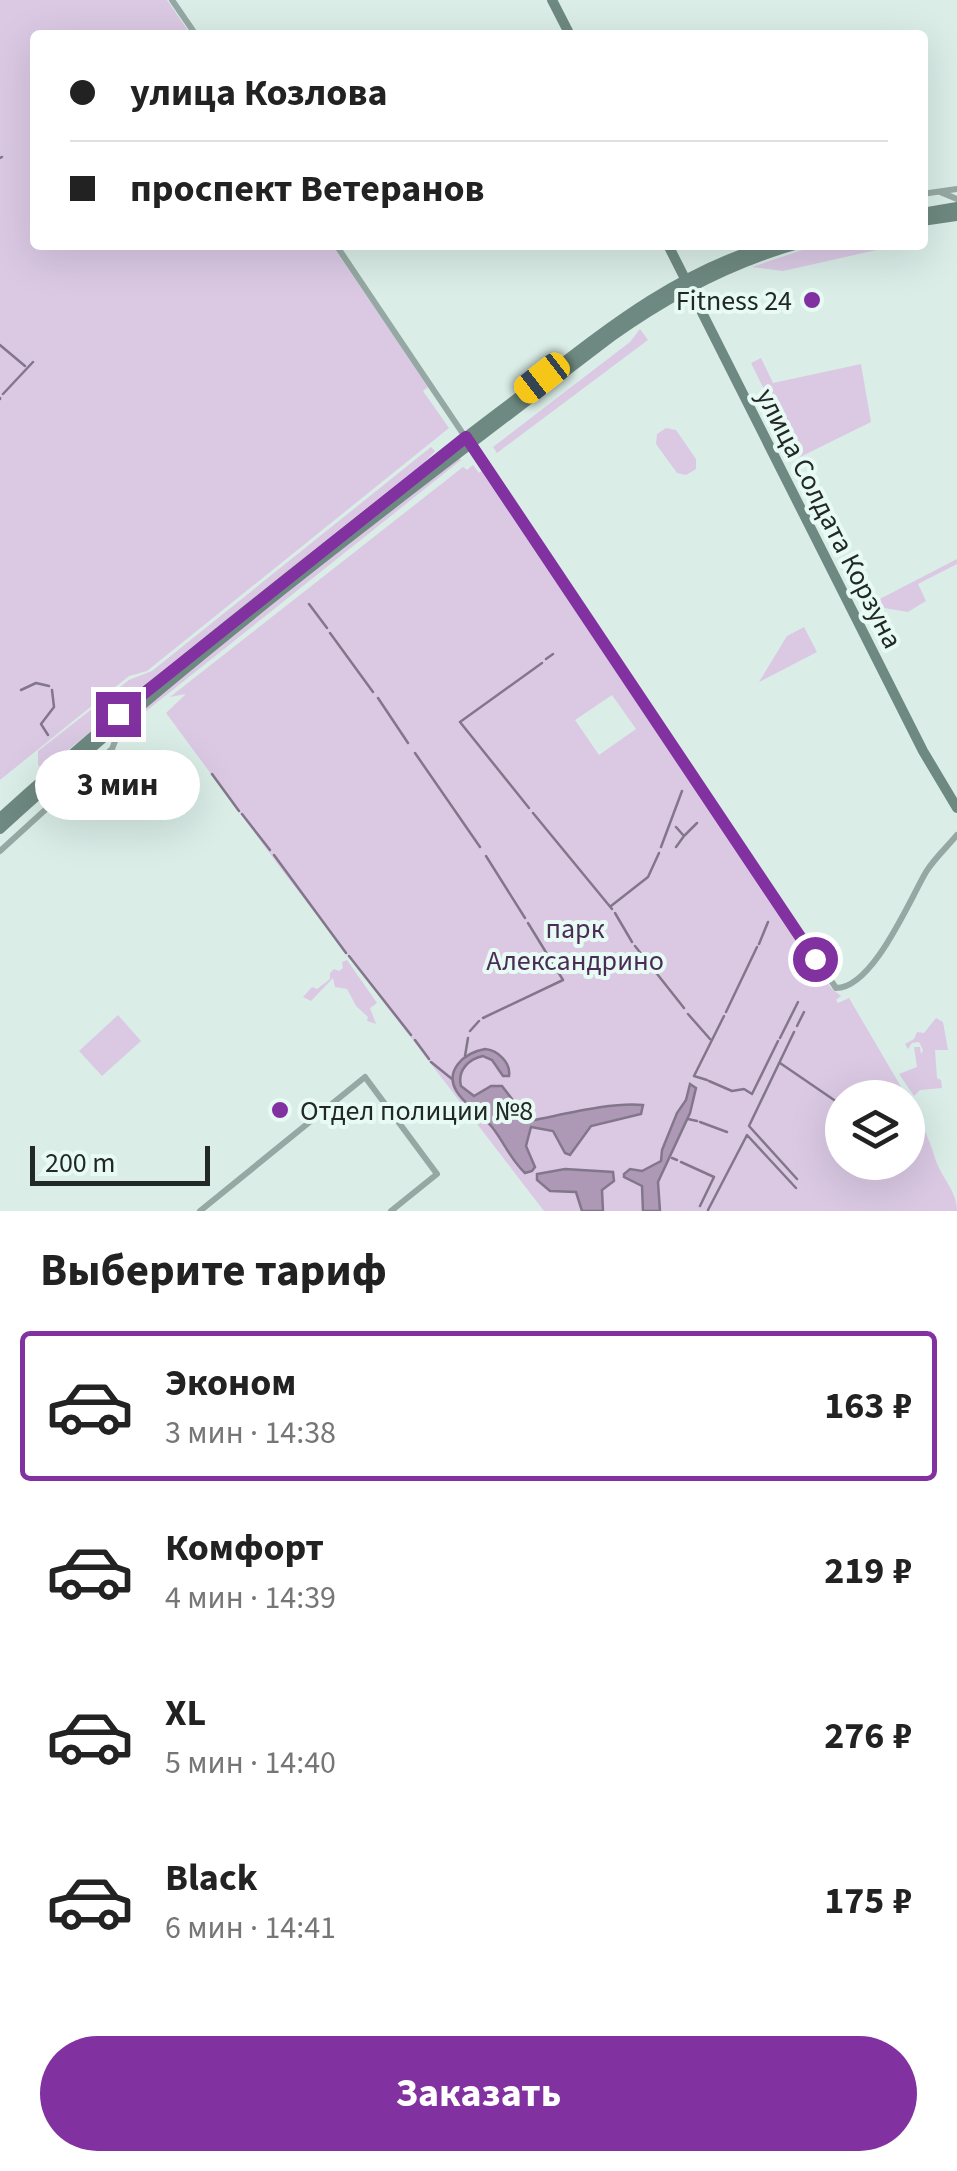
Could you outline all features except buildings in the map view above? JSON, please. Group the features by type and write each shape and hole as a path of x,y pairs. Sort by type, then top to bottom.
{"main road":[{"path":"548,0 563,30"},
{"path":"928,212 957,207"},
{"path":"928,220 957,216"},
{"name":"улица Солдата Корзуна","path":"674,250 928,748 957,796"},
{"path":"0,818 95,732 468,440 690,282 744,250"},
{"path":"690,282 778,250"},
{"name":"улица Солдата Корзуна","path":"690,282 923,751 957,808"},
{"path":"0,829 116,726 468,440"}],"street":[{"path":"172,0 193,30"},
{"path":"928,193 957,189"},
{"path":"938,192 957,199"},
{"path":"339,250 836,988 842,989 858,978 888,941 928,868 957,835"},
{"path":"0,851 112,749 116,726"},
{"path":"200,1211 365,1076 438,1174 390,1211"}],"green space":[{"path":"0,0 167,0 188,30 30,30 30,250 335,250 428,387 423,391 449,428 147,671 129,676 0,780"},
{"path":"802,250 877,250 783,271 752,267"},
{"path":"640,329 648,340 497,453 493,447 630,342"},
{"path":"761,358 773,383 861,364 871,422 798,458 751,363"},
{"path":"666,428 676,430 696,459 696,469 686,475 677,473 656,444 657,434"},
{"path":"431,447 435,451 423,464 43,770 38,765 38,751 129,680 152,671"},
{"path":"459,457 461,460 120,732 121,724"},
{"name":"парк Александрино","path":"473,465 479,473 484,469 831,988 841,996 836,1000 838,1003 849,998 897,1080 825,1080 825,1180 925,1180 925,1131 957,1211 544,1211 166,713 186,694 170,697 463,467 467,470","holes":["612,695 636,729 599,755 575,720"]},
{"path":"957,559 957,564 918,584 926,601 908,612 873,606 872,603"},
{"path":"804,627 817,652 759,682 787,636"},
{"path":"347,960 377,1003 370,1008 376,1024 367,1021 347,989 335,987 333,978 311,1001 303,997 312,987 317,989 330,979 330,973 343,968 342,962"},
{"path":"118,1015 141,1041 102,1076 79,1051"},
{"path":"936,1018 943,1022 948,1050 935,1050 937,1078 942,1088 925,1090 925,1080 903,1080 899,1074 917,1067 914,1047 920,1047 921,1054 923,1050 919,1042 908,1049 905,1044 917,1032 924,1033"}],"shaded area":[{"path":"485,1049 503,1058 509,1076 503,1076 492,1060 483,1056 465,1066 461,1086 474,1096 491,1086 502,1086 529,1121 615,1105 643,1105 641,1114 591,1126 570,1155 553,1131 531,1127 526,1146 535,1167 525,1173 492,1127 462,1099 453,1082 453,1073 461,1061"},
{"path":"690,1084 696,1088 690,1113 658,1182 660,1211 643,1211 642,1186 624,1174 630,1169 642,1171 661,1161"},
{"path":"565,1169 613,1172 614,1181 602,1190 603,1211 582,1211 576,1192 550,1191 537,1180 537,1174"}],"waterway":[{"path":"0,345 25,366"},
{"path":"3,394 33,362"},
{"path":"309,604 327,628"},
{"path":"330,633 373,692"},
{"path":"546,659 553,654"},
{"path":"529,808 460,722 542,663"},
{"path":"21,690 36,683 49,686"},
{"path":"48,735 41,724 54,707 52,690"},
{"path":"378,698 408,743"},
{"path":"415,753 480,847"},
{"path":"212,774 239,811"},
{"path":"661,847 682,791"},
{"path":"533,813 612,909"},
{"path":"242,814 270,850"},
{"path":"676,827 684,836 697,823"},
{"path":"676,847 684,836"},
{"path":"611,906 648,877 659,853"},
{"path":"274,855 346,953"},
{"path":"486,856 525,918"},
{"path":"615,913 632,942"},
{"path":"759,944 768,922"},
{"path":"483,1018 563,980 528,923"},
{"path":"635,946 684,1008"},
{"path":"726,1012 757,947"},
{"path":"349,956 411,1035"},
{"path":"780,1038 798,1002"},
{"path":"797,1026 804,1012"},
{"path":"688,1014 710,1039"},
{"path":"707,1080 694,1076 724,1016"},
{"path":"470,1031 479,1021"},
{"path":"794,1032 749,1126 797,1179"},
{"path":"465,1056 468,1038"},
{"path":"415,1040 429,1059"},
{"path":"709,1081 752,1094 778,1041"},
{"path":"431,1062 452,1079"},
{"path":"780,1063 825,1094"},
{"path":"688,1119 697,1121"},
{"path":"700,1122 727,1132"},
{"path":"708,1210 747,1135 796,1188"},
{"path":"672,1158 677,1160"},
{"path":"681,1162 714,1177 700,1206"}],"place":[{"name":"Fitness 24","path":"812,300"},
{"name":"Отдел полиции №8","path":"280,1110"}],"route":[{"path":"118,714 466,437 815,959"}]}
